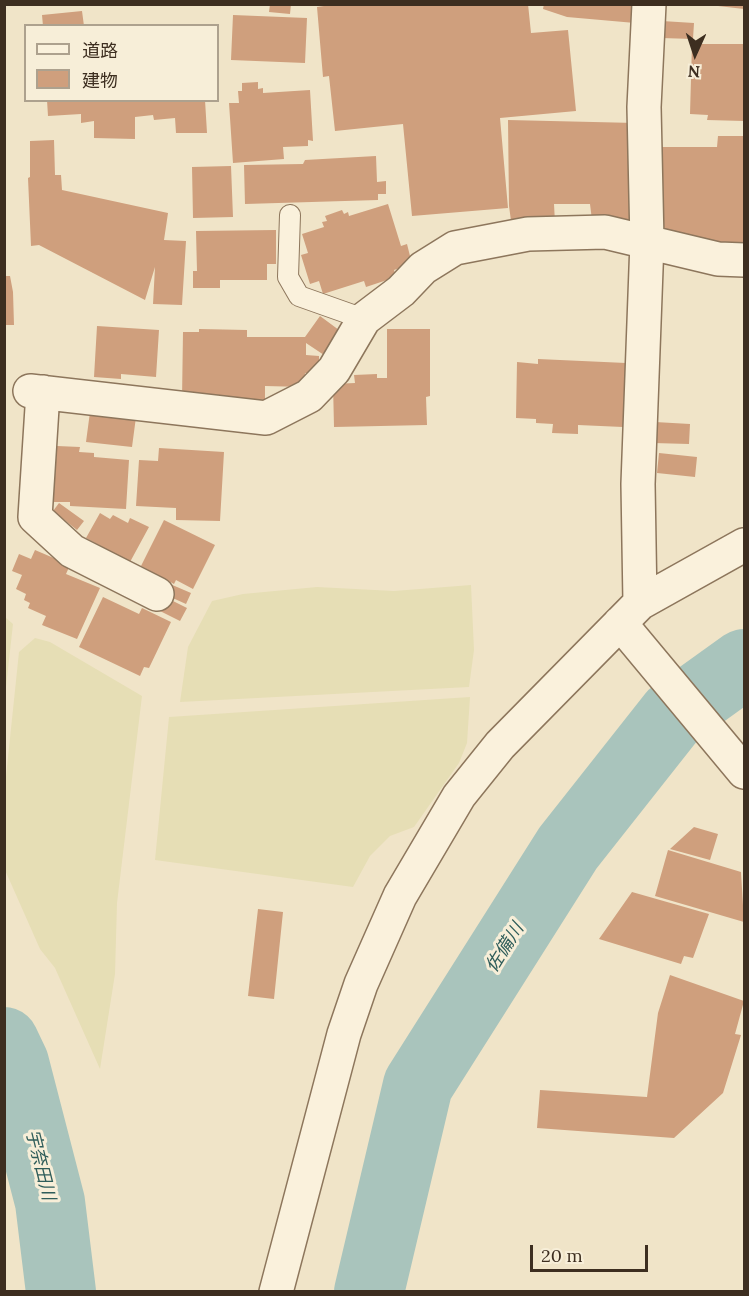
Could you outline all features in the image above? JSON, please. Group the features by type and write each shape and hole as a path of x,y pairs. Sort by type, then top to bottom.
{"street":[{"path":"649,4 644,107 647,242 638,484 630,613 744,772"},
{"path":"157,594 72,551 35,517 37,392 267,418 309,396 334,370 364,319 401,291 423,268 455,248 528,234 605,232 718,259 744,260"},
{"path":"276,1292 344,1034 361,984 400,896 459,796 500,745 630,613 744,545"}],"lane":[{"path":"290,215 288,277 299,296 364,319"}],"shaded area":[{"path":"471,585 474,650 469,687 180,702 188,647 212,601 243,594 317,587 394,591"},
{"path":"5,617 13,624 5,696"},
{"path":"35,638 50,642 142,696 117,903 115,974 100,1069 55,968 40,949 5,870 5,786 19,652"},
{"path":"470,697 467,743 459,763 414,827 390,836 370,856 353,887 155,860 169,717"}],"building":[{"path":"270,4 291,4 290,14 269,12"},
{"path":"338,4 528,4 531,33 568,30 576,111 500,118 508,208 412,216 403,124 335,131 329,76 323,77 317,7"},
{"path":"544,4 636,4 635,23 567,17 543,9"},
{"path":"718,4 744,4 744,9 718,6"},
{"path":"82,11 84,24 43,24 42,15"},
{"path":"233,15 307,18 305,63 231,60"},
{"path":"662,21 694,23 693,39 661,38"},
{"path":"692,44 744,44 744,121 707,120 708,115 690,114"},
{"path":"258,82 258,89 263,88 263,93 310,90 313,141 308,140 308,146 283,147 284,159 233,163 229,103 239,103 238,91 242,91 242,83"},
{"path":"47,102 205,102 207,133 176,133 175,118 154,120 153,115 135,117 135,139 94,138 94,121 81,123 81,114 48,116"},
{"path":"508,120 636,123 636,221 592,220 590,204 554,204 555,223 512,228 509,206"},
{"path":"718,136 744,136 744,249 656,227 656,147 717,147"},
{"path":"54,140 55,175 61,175 62,190 168,213 164,240 186,241 182,305 153,304 155,267 145,300 39,245 31,246 28,178 30,177 30,141"},
{"path":"376,156 377,182 386,181 386,194 378,194 378,200 245,204 244,165 303,164 305,160"},
{"path":"231,166 233,217 193,218 192,167"},
{"path":"388,204 401,246 407,244 412,264 394,270 396,277 366,287 364,281 323,294 319,281 310,284 301,255 308,253 302,234 324,227 322,222 327,221 325,216 342,210 344,214 348,212 349,216"},
{"path":"276,230 276,264 267,264 267,280 220,280 220,288 193,288 193,271 197,271 196,231"},
{"path":"4,276 10,276 14,325 4,325"},
{"path":"320,316 343,333 327,357 306,343 306,355 319,356 319,374 305,373 304,387 265,386 265,401 182,399 183,332 199,332 199,329 247,330 247,337 305,337"},
{"path":"97,326 159,330 156,377 121,374 121,379 94,377"},
{"path":"387,329 430,329 430,396 426,397 427,425 334,427 333,384 355,383 354,375 377,374 377,378 387,378"},
{"path":"538,359 626,363 623,427 578,425 578,434 552,433 553,424 536,423 536,419 516,418 517,362 538,364"},
{"path":"90,412 136,417 132,447 86,442"},
{"path":"655,422 690,424 689,444 653,443"},
{"path":"57,446 80,447 79,452 94,453 94,457 129,460 126,509 70,506 70,502 53,502"},
{"path":"159,448 224,452 220,521 176,520 176,508 136,506 139,460 158,461"},
{"path":"659,453 697,457 695,477 657,473"},
{"path":"59,503 84,521 77,530 53,511"},
{"path":"100,513 110,519 113,515 128,523 130,518 149,527 130,562 86,538"},
{"path":"164,520 215,545 193,589 176,580 174,584 141,566"},
{"path":"35,550 70,565 66,574 100,588 77,639 42,625 46,616 28,608 30,603 24,600 26,594 16,589 22,575 12,571 19,554 31,559"},
{"path":"170,584 191,593 186,604 166,595"},
{"path":"163,596 187,608 180,621 156,609"},
{"path":"103,597 139,614 142,608 171,622 149,668 144,667 140,676 79,647"},
{"path":"694,827 718,834 710,860 670,849"},
{"path":"668,850 741,872 744,922 655,896"},
{"path":"632,892 709,914 693,958 684,956 681,964 599,939"},
{"path":"258,909 283,912 274,999 248,996"},
{"path":"670,975 744,1001 735,1034 741,1035 723,1093 674,1138 537,1128 540,1090 647,1097 658,1013"}],"waterway":[{"name":"佐備川","path":"369,1292 418,1085 568,848 673,715 744,664"},
{"name":"宇奈田川","path":"4,1042 14,1063 50,1202 61,1292"}]}
